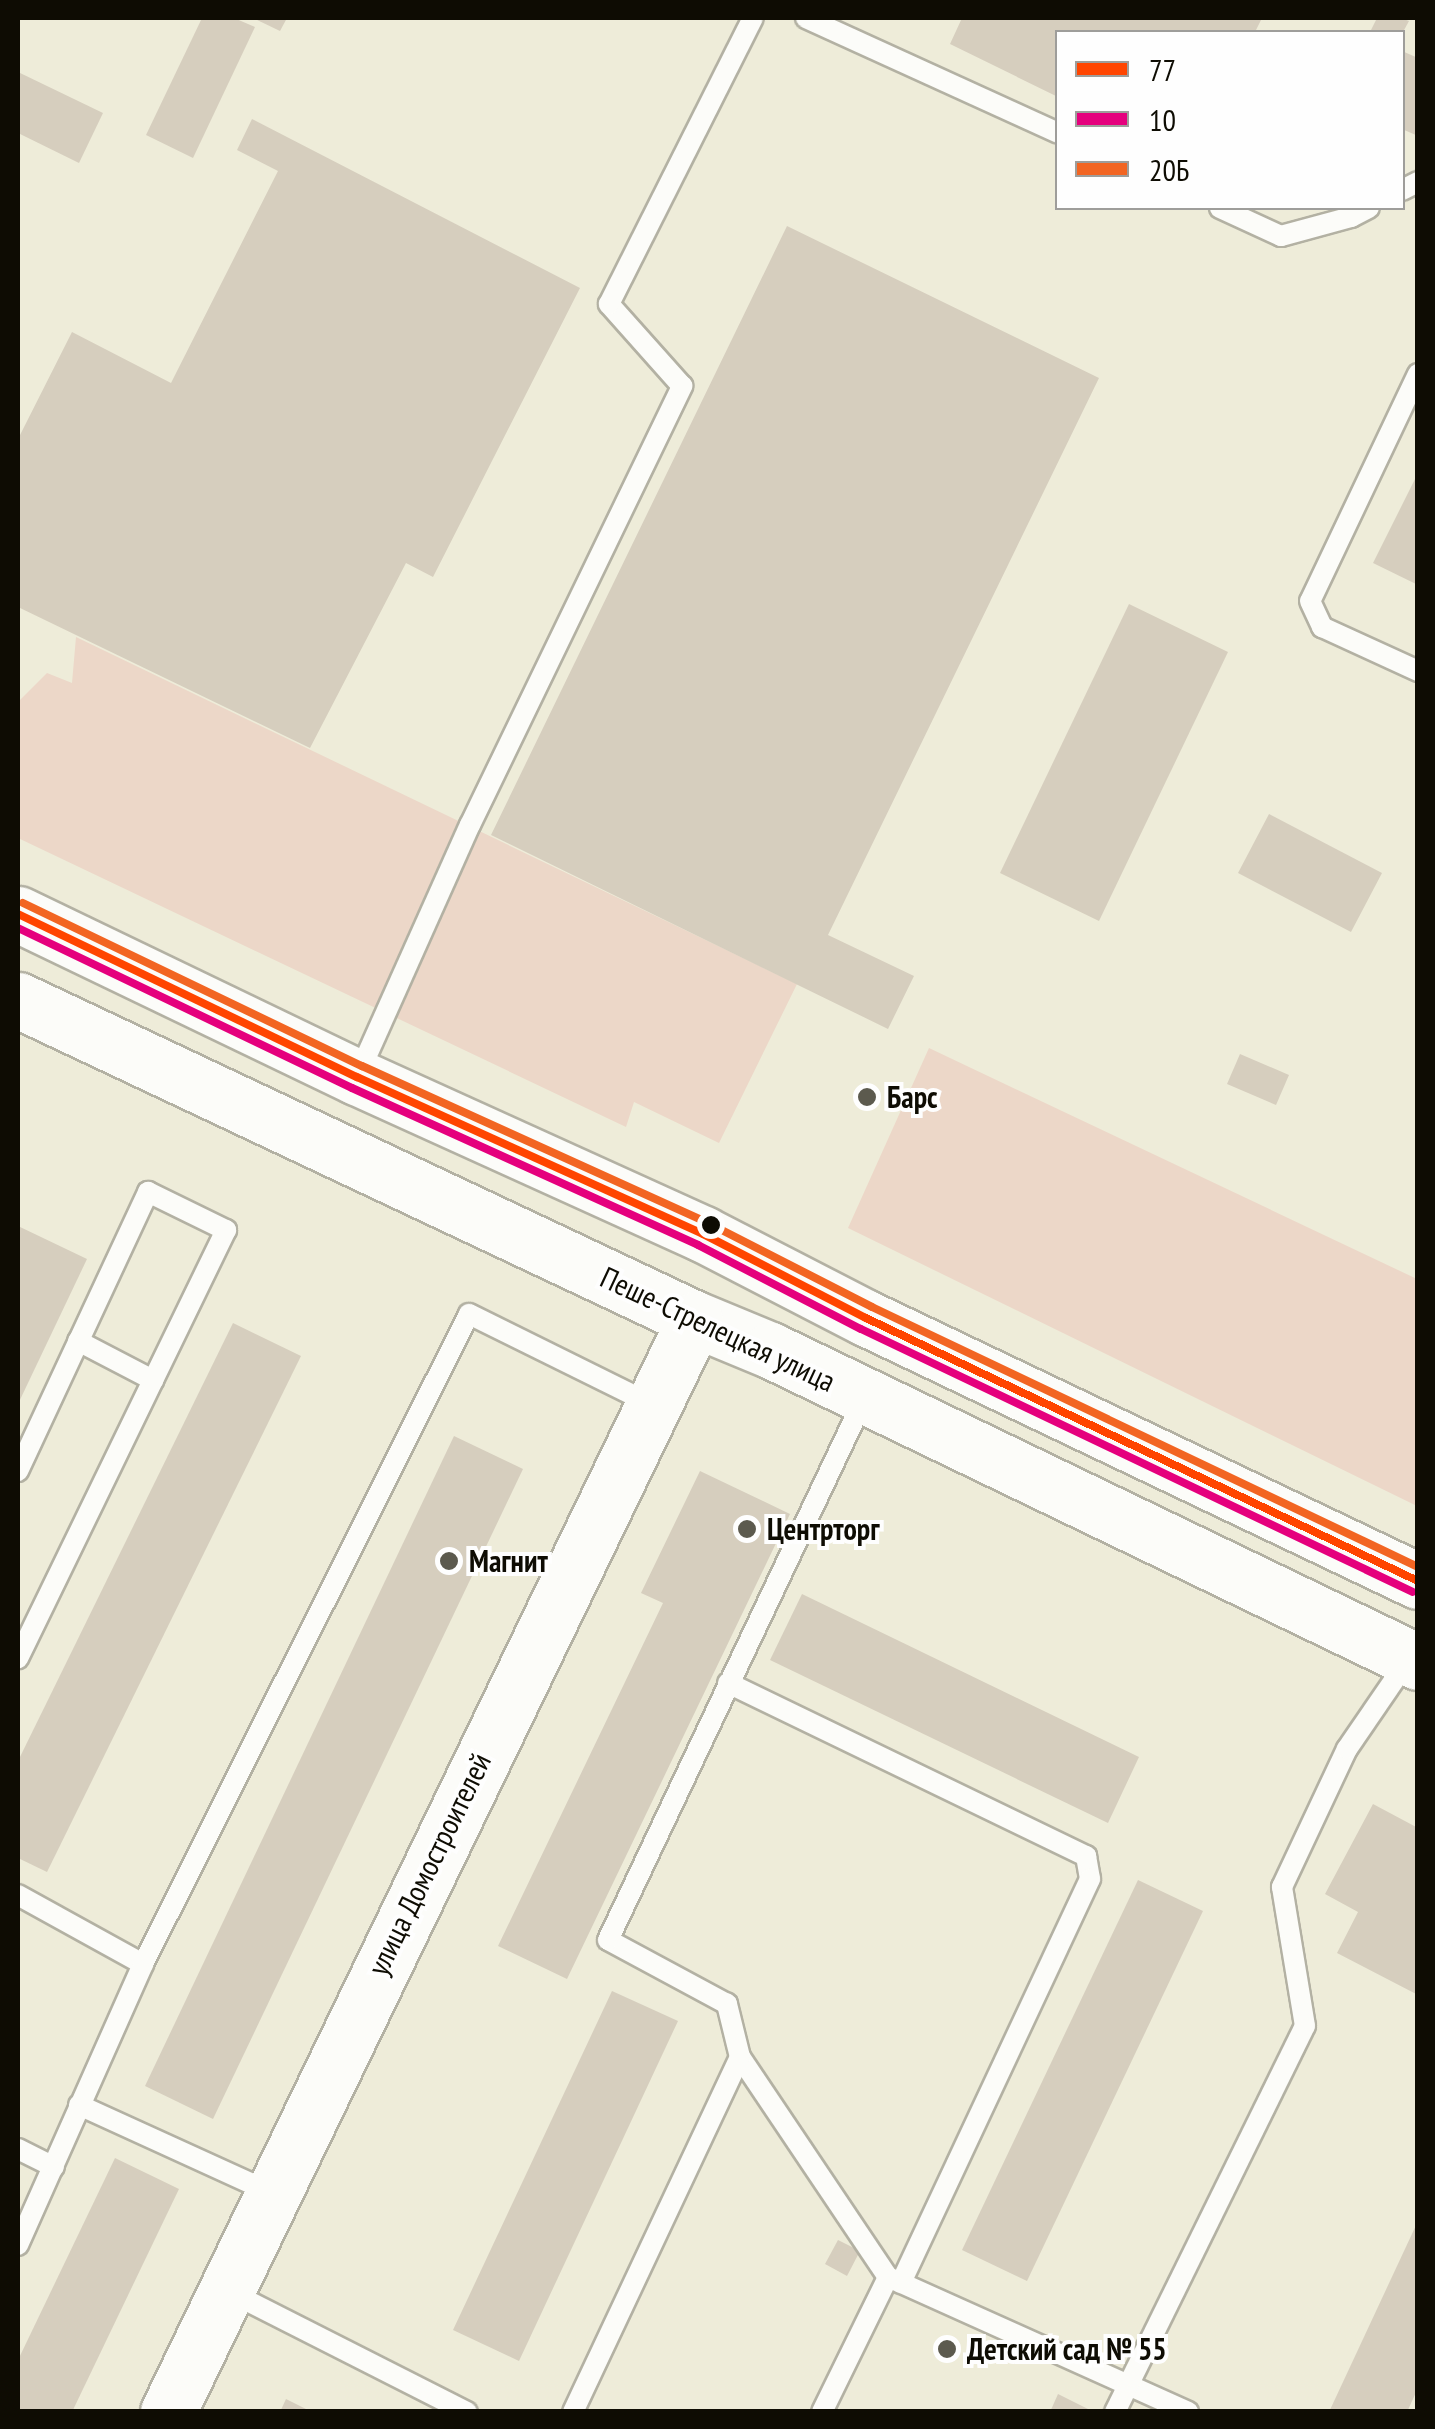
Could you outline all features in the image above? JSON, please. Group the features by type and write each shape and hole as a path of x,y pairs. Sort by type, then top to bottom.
{"main road":[{"path":"18,914 703,1234 866,1318 1418,1580"},
{"name":"Пеше-Стрелецкая улица","path":"18,1000 695,1319 770,1350 1413,1660"},
{"name":"улица Домостроителей","path":"168,2412 270,2192 695,1319"}],"lane":[{"path":"358,1076 470,825 682,386 609,304 753,18"},
{"path":"806,18 1055,132"},
{"path":"1224,210 1281,236 1365,210"},
{"path":"1418,374 1310,601 1322,628 1418,671"},
{"path":"18,1471 148,1192 226,1230 18,1658"},
{"path":"18,2245 143,1964 469,1314 652,1404"},
{"path":"78,1340 154,1380"},
{"path":"865,1398 608,1940 727,2004 740,2058 895,2280 1188,2412"},
{"path":"1115,2412 1305,2026 1282,1887 1348,1749 1413,1660"},
{"path":"728,1683 1086,1856 1090,1879 895,2280 822,2412"},
{"path":"18,1895 143,1964"},
{"path":"572,2412 740,2058"},
{"path":"79,2105 270,2192"},
{"path":"18,2149 54,2167"},
{"path":"226,2290 467,2412"}],"shaded area":[{"path":"76,637 797,984 719,1143 634,1102 626,1127 18,838 18,702 47,673 72,683"},
{"path":"929,1048 1417,1279 1417,1506 848,1228"}],"building":[{"path":"202,18 234,18 255,27 193,158 146,135"},
{"path":"253,18 287,18 280,31"},
{"path":"962,18 1262,18 1256,30 1055,30 1055,96 950,44"},
{"path":"1377,18 1409,21 1404,30 1371,30"},
{"path":"1405,52 1418,58 1418,136 1405,130"},
{"path":"18,72 103,113 79,163 18,133"},
{"path":"252,119 580,288 433,577 406,563 310,748 18,607 18,439 72,332 171,383 278,171 237,150"},
{"path":"787,226 1099,378 828,935 914,976 888,1029 491,835"},
{"path":"1418,473 1418,585 1373,563"},
{"path":"1129,604 1228,652 1099,921 1000,873"},
{"path":"1269,814 1382,873 1351,932 1238,873"},
{"path":"1240,1054 1289,1075 1276,1105 1227,1084"},
{"path":"18,1226 87,1259 18,1404"},
{"path":"233,1323 301,1356 47,1872 18,1858 18,1761"},
{"path":"454,1436 523,1469 213,2119 145,2086"},
{"path":"700,1471 790,1514 567,1979 498,1946 663,1603 641,1593"},
{"path":"802,1594 1139,1757 1108,1823 770,1660"},
{"path":"1373,1804 1418,1828 1418,1995 1337,1953 1358,1912 1325,1894"},
{"path":"1138,1880 1203,1911 1027,2281 962,2250"},
{"path":"612,1991 678,2021 519,2361 453,2330"},
{"path":"115,2158 179,2189 72,2412 18,2412 18,2360"},
{"path":"1418,2221 1418,2388 1407,2412 1329,2412"},
{"path":"838,2240 860,2251 847,2276 825,2264"},
{"path":"1058,2394 1094,2412 1050,2412"},
{"path":"286,2399 312,2412 280,2412"}],"transit line":[{"name":"20Б","path":"23,903 362,1066 708,1223 872,1307 1418,1567"},
{"name":"77","path":"18,914 357,1077 703,1234 866,1318 1418,1581"},
{"name":"10","path":"18,928 352,1088 698,1245 861,1329 1413,1592"}],"place":[{"name":"Барс","path":"867,1097"},
{"name":"Центрторг","path":"747,1529"},
{"name":"Магнит","path":"449,1561"},
{"name":"Детский сад № 55","path":"947,2349"}]}
